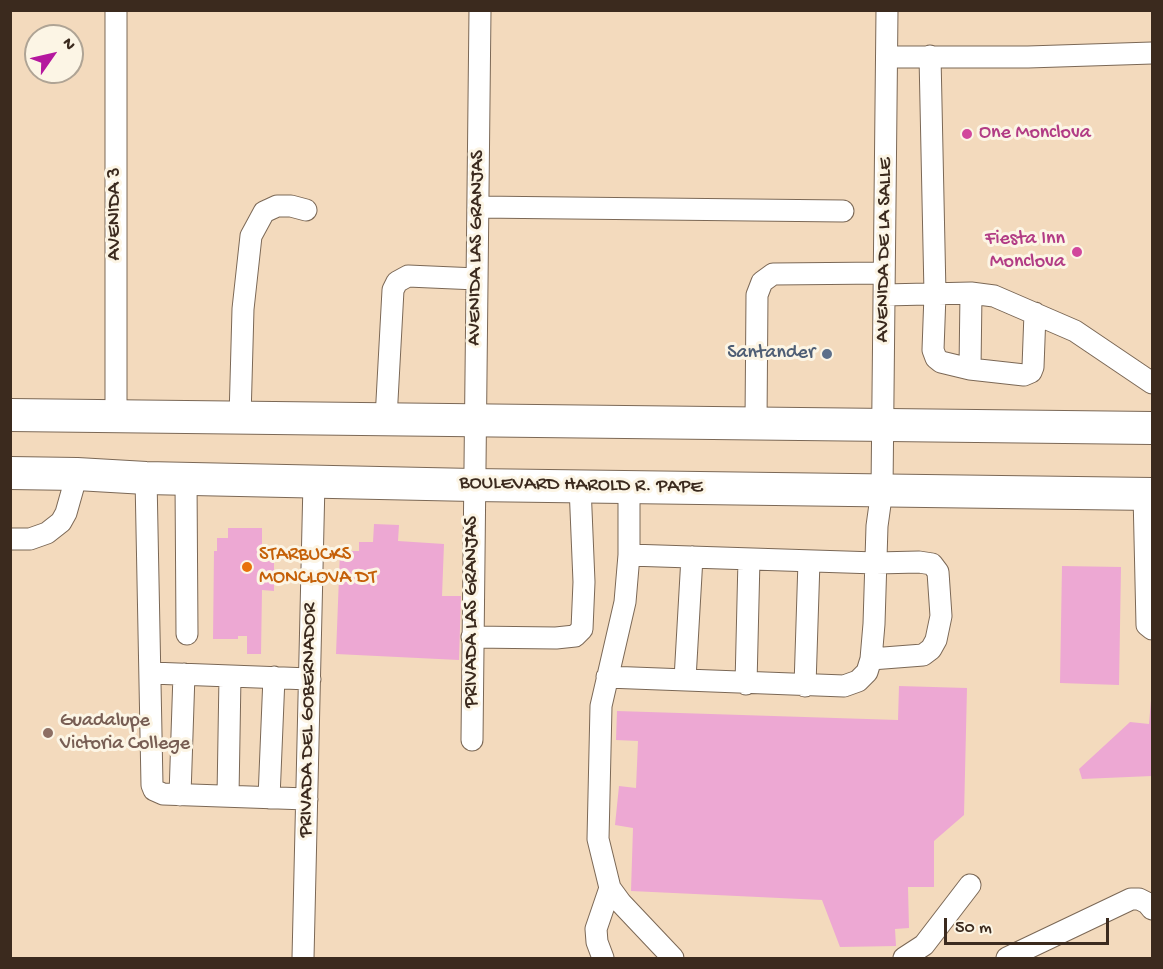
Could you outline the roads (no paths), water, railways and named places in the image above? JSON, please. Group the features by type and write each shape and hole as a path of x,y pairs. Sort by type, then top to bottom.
{"highway":[{"path":"10,415 1152,428"},
{"name":"BOULEVARD HAROLD R. PAPE","path":"10,473 473,485 1148,494"}],"street":[{"name":"AVENIDA 3","path":"116,10 116,418"},
{"name":"AVENIDA LAS GRANJAS","path":"473,485 480,10"},
{"name":"AVENIDA DE LA SALLE","path":"872,660 877,525 882,490 887,10"},
{"path":"887,57 1028,57 1152,53"},
{"path":"930,57 935,294 933,350 936,358 948,364 970,369 1024,375 1031,372 1034,367 1035,312"},
{"path":"240,418 243,309 250,236 264,212 277,206 291,206 306,210"},
{"path":"478,207 843,211"},
{"path":"756,422 757,295 762,282 773,274 884,273"},
{"path":"386,419 393,290 397,282 408,276 477,279"},
{"path":"970,293 970,369"},
{"path":"884,295 970,293 994,296 1074,331 1152,383"},
{"path":"10,539 30,539 46,533 61,522 78,474"},
{"path":"146,478 152,784 154,790 164,794 180,795 307,799"},
{"path":"186,479 188,634"},
{"name":"PRIVADA DEL GOBERNADOR","path":"303,958 314,482"},
{"name":"PRIVADA LAS GRANJAS","path":"472,740 473,485"},
{"path":"472,637 556,638 575,636 582,629 584,582 580,486"},
{"path":"628,487 629,555 625,602 601,706 598,839 610,888 621,903 673,958"},
{"path":"1148,494 1147,625 1152,629"},
{"path":"607,677 844,686 858,681 867,672 872,660 923,655 931,649 936,640 940,616 938,572 932,564 629,555"},
{"path":"685,679 692,557"},
{"path":"746,684 749,559"},
{"path":"805,686 809,561"},
{"path":"151,673 310,679"},
{"path":"180,795 184,674"},
{"path":"228,796 230,676"},
{"path":"269,798 274,678"},
{"path":"904,958 924,945 970,885"},
{"path":"603,958 597,942 596,928 610,888"},
{"path":"1007,958 1131,899 1139,899 1150,906"}],"place":[{"name":"One Monclova","path":"967,134"},
{"name":"Fiesta Inn Monclova","path":"1077,252"},
{"name":"Santander","path":"827,354"},
{"name":"STARBUCKS MONCLOVA DT","path":"247,567"},
{"name":"Guadalupe Victoria College","path":"48,733"}]}
